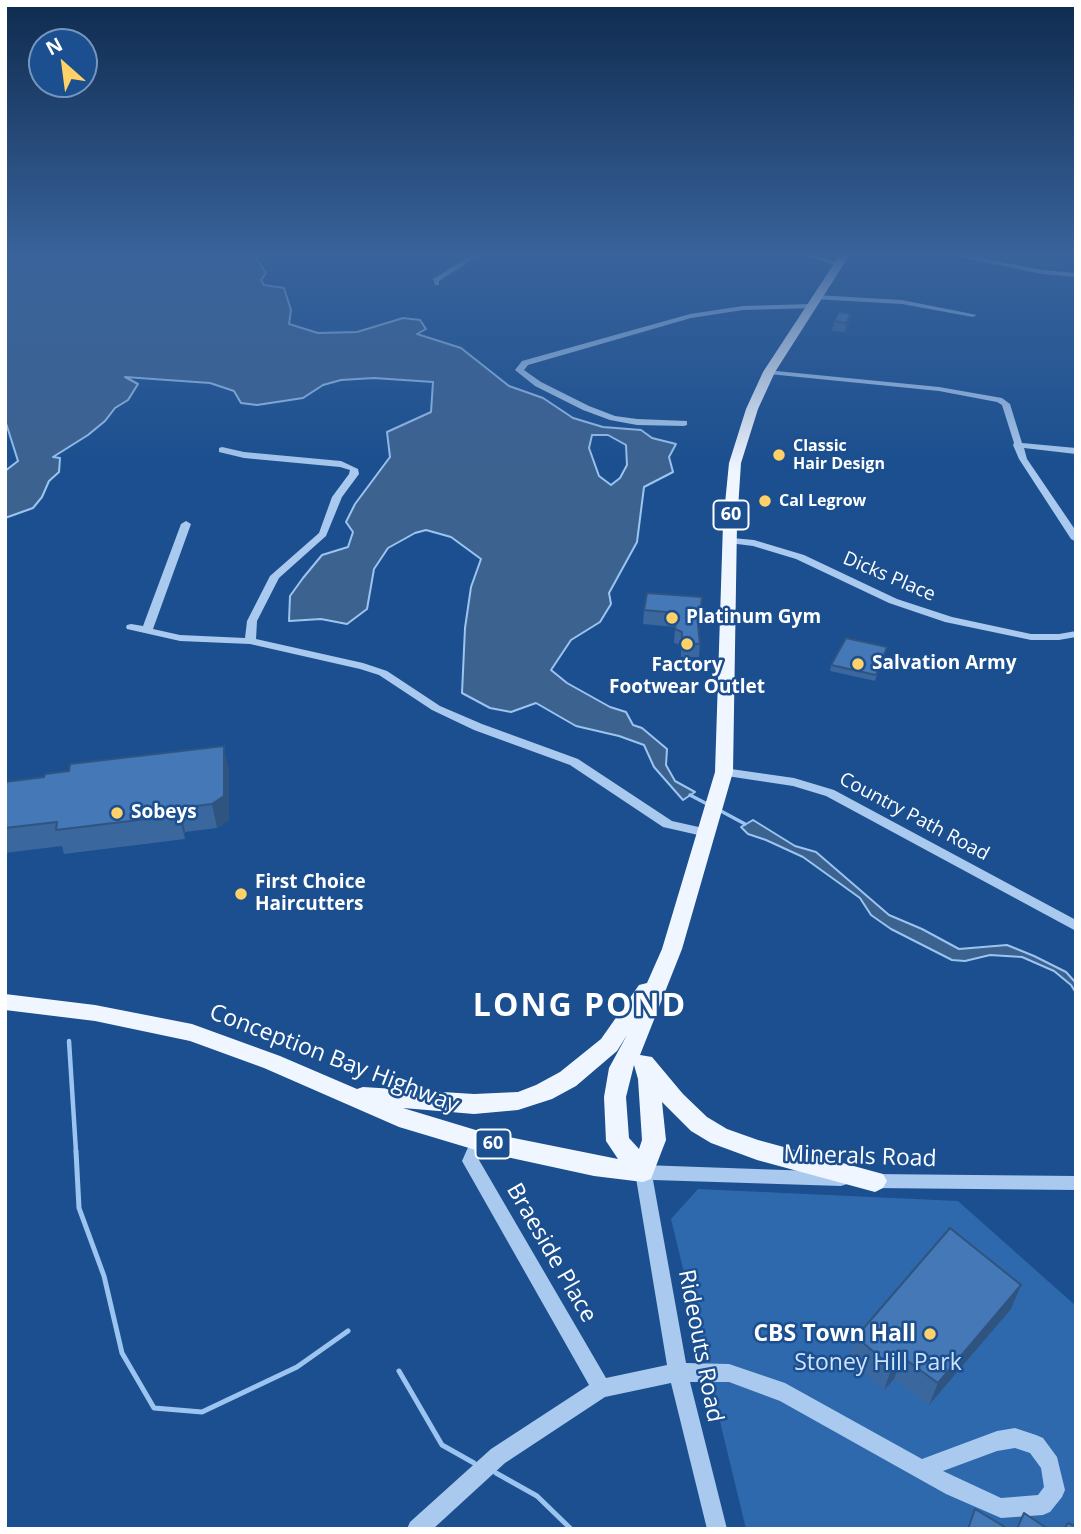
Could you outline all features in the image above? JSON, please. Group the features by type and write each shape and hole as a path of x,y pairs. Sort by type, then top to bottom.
{"main road":[{"name":"60","path":"643,1172 653,1140 649,1079 640,1053 665,962 672,949 724,772 732,541 730,524 735,463 752,409 769,372 797,328"},
{"path":"349,1095 474,1104 518,1101 544,1092 568,1079 609,1045 665,962"},
{"name":"Conception Bay Highway","path":"5,1002 95,1013 191,1033 272,1062 399,1117 479,1141 594,1166 643,1172"},
{"name":"60","path":"640,1053 620,1068 615,1097 618,1141 643,1172"},
{"path":"640,1053 683,1109 699,1124 719,1136 757,1150 875,1181"}],"street":[{"path":"649,328 525,363 519,370 576,403 613,418 637,422 684,423"},
{"path":"769,372 939,389 983,396 1006,404 1017,445 1031,472 1076,539"},
{"path":"1017,445 1076,452"},
{"path":"222,450 341,464 354,469 354,474 337,497 323,534 275,576 252,621 250,641"},
{"path":"147,630 186,524"},
{"name":"Dicks Place","path":"732,541 754,543 800,557 892,601 949,620 1031,636 1059,637 1076,634"},
{"path":"131,626 180,638 250,641 363,666 383,673 436,708 478,727 574,762 668,824 707,830"},
{"name":"Country Path Road","path":"724,772 793,782 830,793 1076,926"},
{"name":"Braeside Place","path":"479,1141 470,1161 601,1388"},
{"name":"Minerals Road","path":"643,1172 875,1181 1076,1183"},
{"name":"Rideouts Road","path":"643,1172 678,1372 717,1529"},
{"path":"417,1529 498,1456 601,1388 678,1372 729,1373 785,1392 953,1487 1000,1507 1043,1505 1055,1490 1050,1464 1036,1445 1015,1438 997,1441 923,1468"}],"green space":[{"name":"Stoney Hill Park","path":"698,1189 958,1201 1076,1306 1076,1529 746,1529 671,1219"}],"shaded area":[{"path":"5,328 301,328 318,333 357,332 372,328 425,328 417,334 461,348 509,386 543,398 573,418 603,427 641,430 652,438 676,444 669,457 673,472 644,487 637,542 609,593 611,604 600,622 571,640 551,670 567,683 610,707 626,712 633,725 642,728 667,749 666,765 675,781 695,792 683,800 654,767 644,745 576,726 536,703 511,712 490,708 462,693 465,628 471,587 481,559 451,537 426,530 388,548 374,569 367,609 347,624 321,619 289,621 290,596 303,578 322,555 348,547 353,532 346,522 355,504 390,457 387,432 431,412 433,382 374,378 341,380 323,385 303,398 257,405 241,403 234,391 210,383 125,377 138,384 128,400 115,408 105,421 88,435 53,457 60,458 59,472 49,481 42,497 33,508 5,518 5,471 18,461 5,420","holes":["592,435 608,435 626,445 627,465 620,478 611,485 599,476 589,448"]},
{"path":"753,820 795,846 816,852 889,915 959,949 1007,945 1034,956 1066,972 1076,983 1076,993 1071,985 1054,971 1022,957 990,955 965,961 952,960 891,929 871,915 860,898 803,857 748,834 741,827"}],"building":[{"path":"647,593 702,597 700,615 697,615 700,644 682,643 682,632 675,629 677,613 644,610"},
{"name":"Salvation Army","path":"846,638 887,647 876,675 831,665"},
{"path":"224,746 224,796 212,804 180,808 179,815 56,830 57,822 5,828 5,782 69,771 70,764"},
{"name":"CBS Town Hall","path":"950,1228 1021,1285 938,1383 902,1357 892,1367 856,1337"},
{"path":"975,1509 1008,1529 968,1529"},
{"path":"1024,1513 1048,1529 1017,1529"},
{"path":"1068,1523 1076,1527 1076,1529 1064,1529"}],"waterway":[{"path":"5,755 5,765"},
{"path":"690,795 709,805"},
{"path":"719,810 745,824"},
{"path":"69,1041 76,1152"},
{"path":"76,1151 79,1208 104,1276 122,1353 154,1408 202,1412 297,1367 348,1331"},
{"path":"399,1371 442,1445 474,1463"},
{"path":"496,1473 537,1496 571,1529"}],"place":[{"name":"Classic Hair Design","path":"779,455"},
{"name":"Cal Legrow","path":"765,501"},
{"name":"Platinum Gym","path":"672,618"},
{"name":"Factory Footwear Outlet","path":"687,644"},
{"name":"Salvation Army","path":"858,664"},
{"name":"Sobeys","path":"117,813"},
{"name":"First Choice Haircutters","path":"241,894"},
{"name":"CBS Town Hall","path":"930,1334"}],"district":[{"name":"LONG POND","path":"580,1007"}]}
